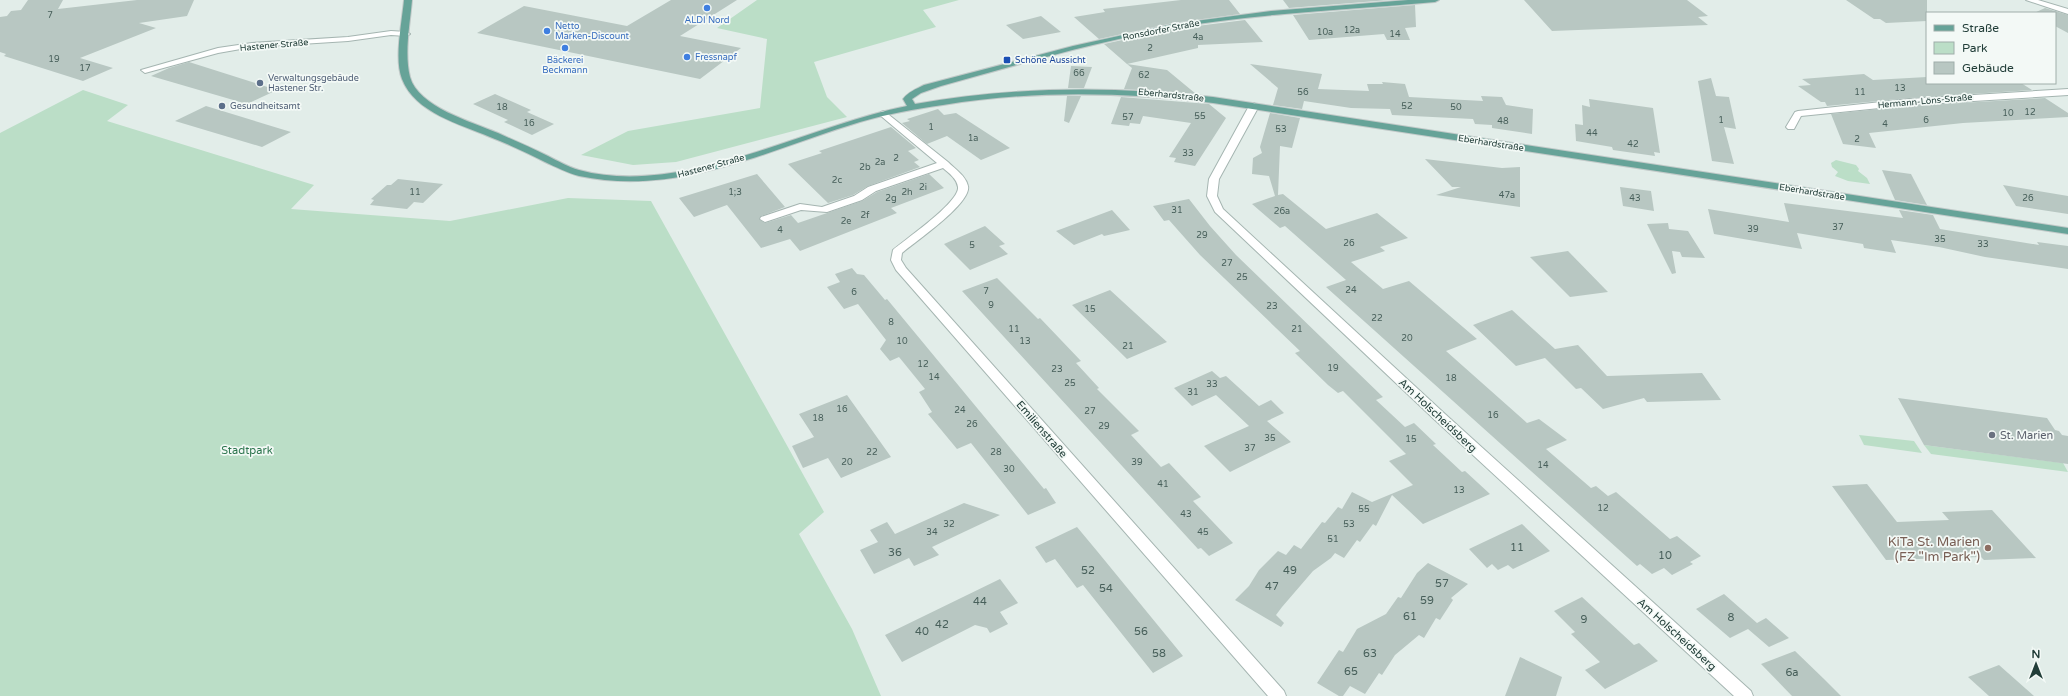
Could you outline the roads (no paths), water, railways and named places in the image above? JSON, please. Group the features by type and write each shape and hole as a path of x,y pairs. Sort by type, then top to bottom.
{"main road":[{"name":"Hastener Straße","path":"408,0 404,59 405,77 414,91 431,106 466,124 577,173 607,178 644,180 680,175 720,165 859,120 913,108"},
{"name":"Ronsdorfer Straße","path":"913,108 907,99 909,96 926,89 1012,65 1173,26 1250,17 1435,0"},
{"name":"Eberhardstraße","path":"913,108 965,99 1023,92 1076,90 1176,95 2068,231"}],"street":[{"path":"2030,0 2068,12"},
{"name":"Hastener Straße","path":"145,70 218,51 252,45 348,39 391,33 406,34"},
{"name":"Hermann-Löns-Straße","path":"1791,127 1798,114 1834,109 1969,97 2068,92"},
{"name":"Am Holscheidsberg","path":"1254,106 1214,179 1212,196 1219,210 1440,417 1745,696"},
{"name":"Emilienstraße","path":"884,114 955,173 963,185 964,192 950,209 897,252 896,260 902,270 1278,696"},
{"path":"765,219 800,207 823,210 858,198 872,189 945,164"}],"place":[{"name":"ALDI Nord","path":"707,8"},
{"name":"Netto Marken-Discount","path":"547,31"},
{"name":"Bäckerei Beckmann","path":"565,48"},
{"name":"Fressnapf","path":"687,57"},
{"name":"Schöne Aussicht","path":"1007,60"},
{"name":"Verwaltungsgebäude Hastener Str.","path":"260,83"},
{"name":"Gesundheitsamt","path":"222,106"},
{"name":"St. Marien","path":"1992,435"},
{"name":"KiTa St. Marien (FZ \"Im Park\")","path":"1988,548"}],"park label":[{"name":"Stadtpark","path":"247,450"}]}
